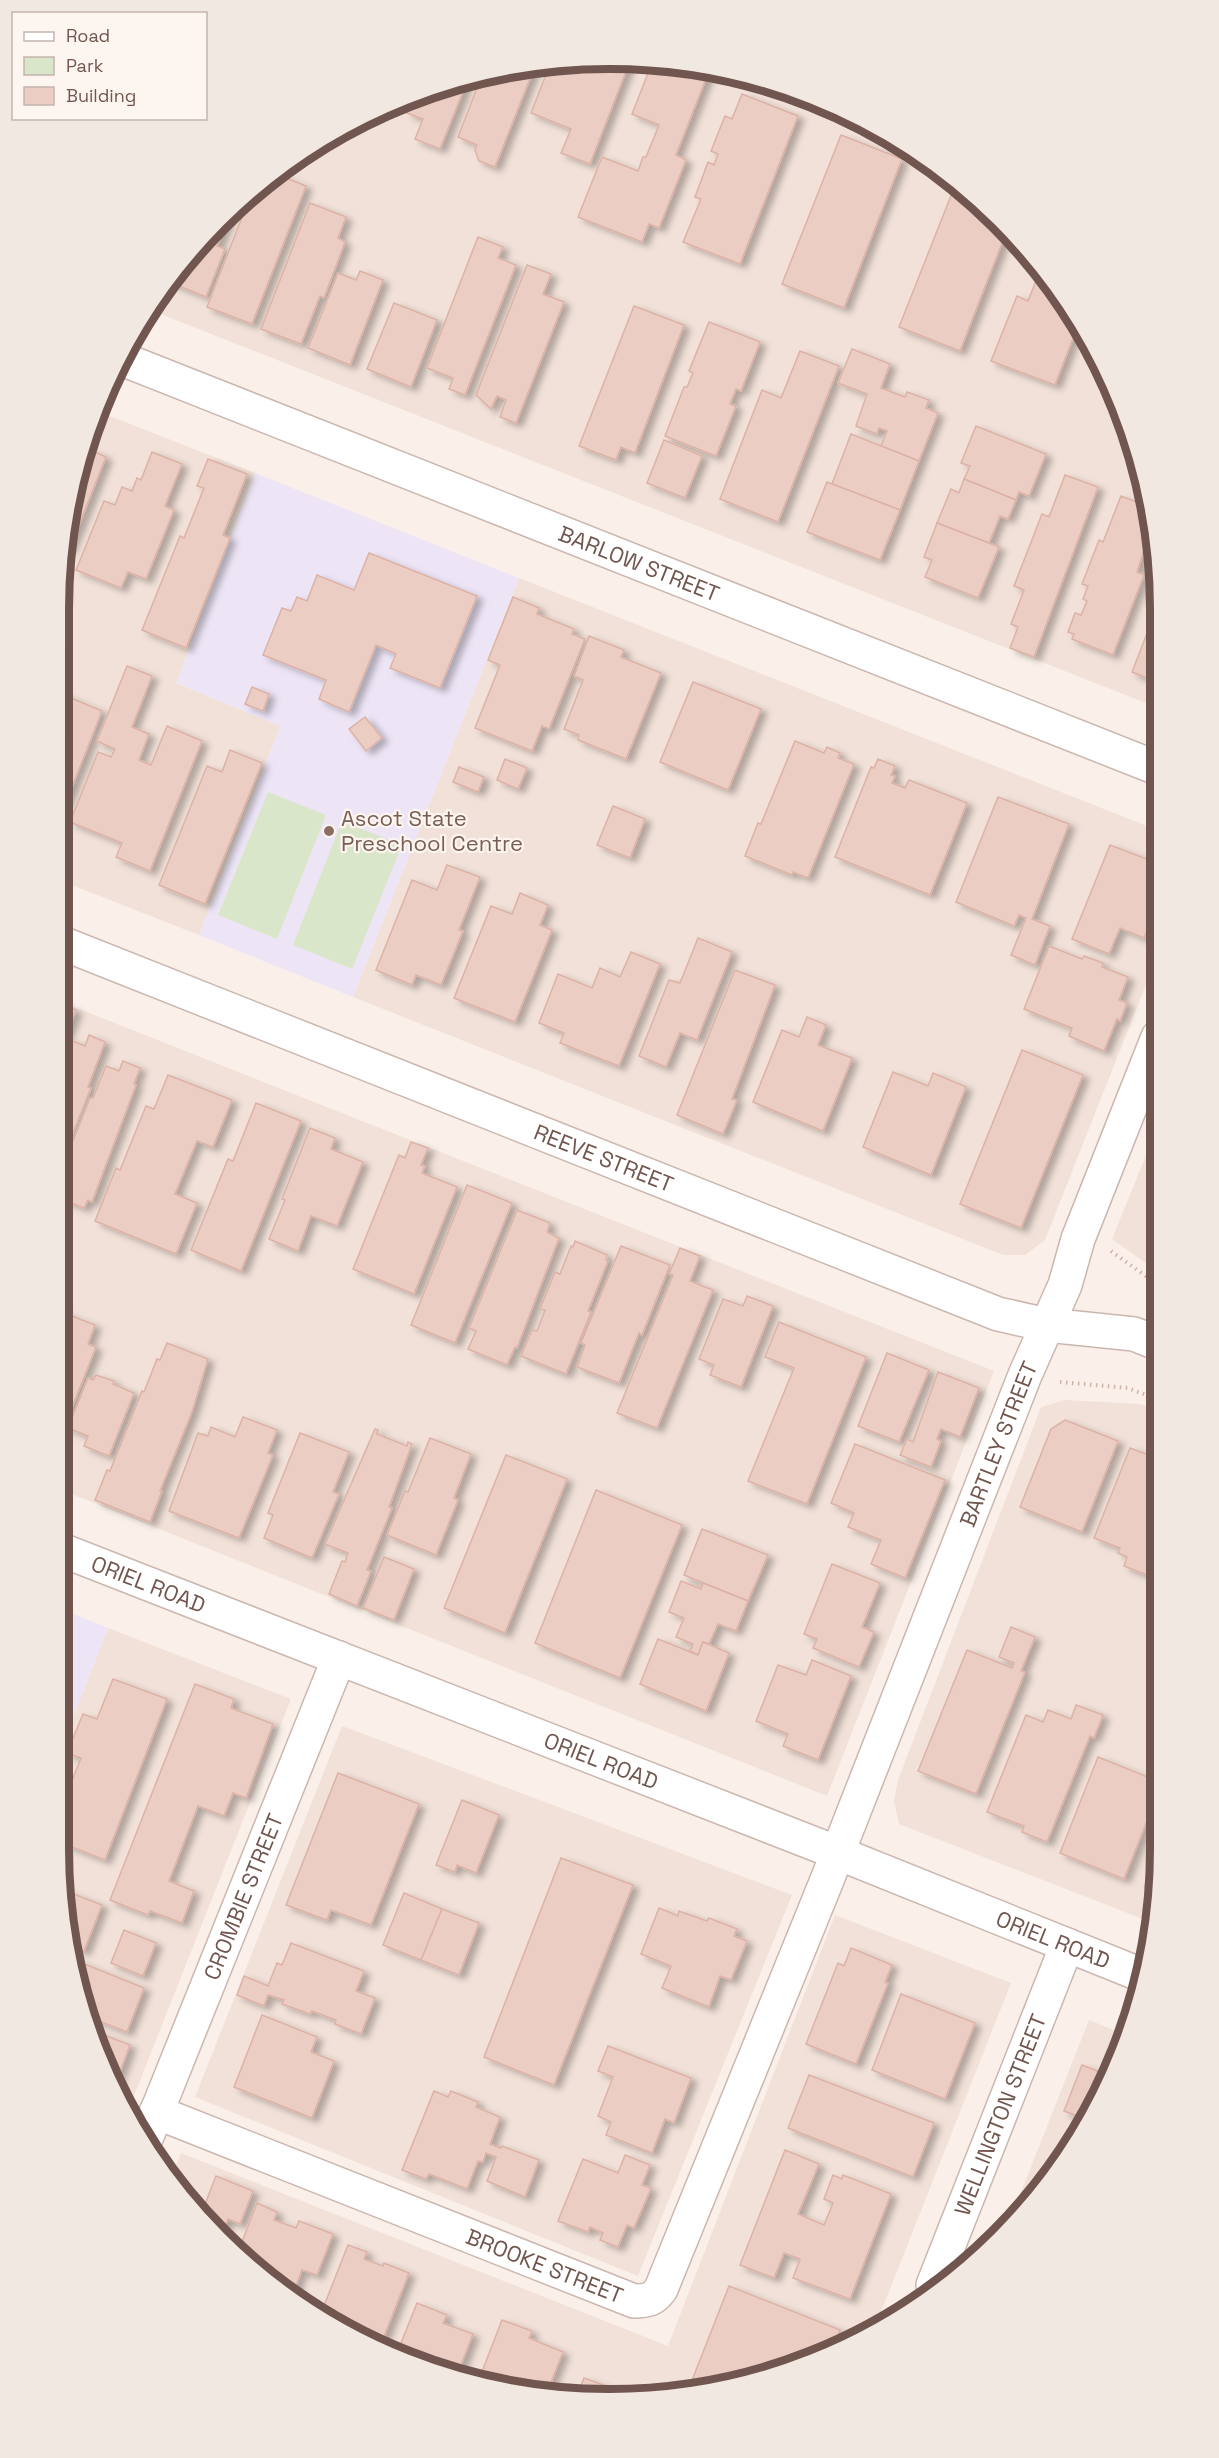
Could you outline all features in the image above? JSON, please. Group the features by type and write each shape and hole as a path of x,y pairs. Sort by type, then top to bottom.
{"street":[{"name":"BARLOW STREET","path":"129,362 1150,766"},
{"name":"REEVE STREET","path":"69,946 998,1314 1047,1325 1134,1334 1150,1340"},
{"name":"BARTLEY STREET","path":"838,1853 1025,1375 1065,1285 1078,1239 1150,1057"},
{"name":"ORIEL ROAD","path":"69,1553 838,1853 1136,1973"},
{"name":"CROMBIE STREET","path":"152,2124 339,1658"},
{"name":"BROOKE STREET","path":"152,2124 634,2301 655,2298 661,2289 838,1853"},
{"name":"WELLINGTON STREET","path":"935,2280 1067,1945"}],"path":[{"path":"1105,1247 1150,1279"},
{"path":"1050,1384 1058,1382 1128,1388 1150,1397"}],"shaded area":[{"path":"574,70 645,70 715,79 749,87 816,110 880,141 910,160 966,203 1016,253 1059,309 1078,339 1109,403 1132,470 1140,504 1149,574 1150,705 158,313 181,280 227,227 253,203 309,160 339,141 403,110 470,87 504,79"},
{"path":"106,414 255,473 176,683 280,726 199,935 69,884 70,574 79,504 87,470"},
{"name":"Ascot State Preschool Centre","path":"255,473 519,578 353,997 199,935 280,726 176,683"},
{"path":"519,578 1150,827 1150,975 1045,1240 1025,1255 1003,1255 353,997"},
{"path":"69,1005 994,1371 827,1796 69,1493"},
{"path":"1150,1146 1150,1266 1112,1239"},
{"path":"1065,1400 1140,1404 1150,1407 1150,1849 1145,1920 899,1824 894,1801 898,1780 1041,1407"},
{"path":"69,1612 108,1628 69,1727"},
{"path":"108,1628 291,1699 132,2101 110,2055 98,2022 79,1954 70,1884 69,1727"},
{"path":"342,1726 792,1895 638,2276 195,2097"},
{"path":"835,1915 1011,1983 879,2318 816,2348 749,2371 715,2379 645,2388 574,2388 504,2379 470,2371 403,2348 339,2317 280,2277 227,2231 174,2169 181,2153 668,2346"},
{"path":"1089,2020 1118,2032 1109,2055 1078,2119 1059,2149 1016,2205"}],"green space":[{"path":"268,792 326,815 277,939 218,915"},
{"path":"342,821 402,845 352,969 293,945"}],"building":[{"path":"627,69 590,164 561,153 571,129 531,113 546,73 574,70"},
{"path":"649,70 706,78 676,155 686,160 659,228 649,224 642,242 578,217 602,157 638,171 643,157 646,157 659,125 632,114"},
{"path":"531,75 495,167 479,161 475,150 477,145 458,137 478,85"},
{"path":"464,89 440,149 415,139 423,119 407,113 409,108"},
{"path":"742,94 798,116 740,264 683,242 701,199 695,197 708,162 714,165 718,154 711,151 725,116 732,119"},
{"path":"841,135 902,159 844,308 782,284"},
{"path":"285,178 306,186 252,324 207,307 244,211"},
{"path":"952,192 1003,239 960,351 899,327"},
{"path":"310,203 346,217 338,238 345,242 324,298 320,296 301,344 261,329"},
{"path":"223,231 217,246 225,249 206,297 177,285"},
{"path":"478,237 503,247 498,258 516,265 465,395 449,389 453,378 427,368"},
{"path":"527,265 551,274 543,294 564,302 516,423 500,417 506,400 497,396 491,409 476,395"},
{"path":"360,271 383,280 350,365 308,348 338,273 356,280"},
{"path":"1037,279 1075,334 1055,385 991,361 1017,296 1028,301"},
{"path":"394,303 437,320 411,387 367,369"},
{"path":"634,306 684,325 635,453 621,447 616,460 579,446"},
{"path":"709,322 760,342 741,391 736,389 730,404 736,406 716,456 665,436 684,387 687,387 693,373 689,371"},
{"path":"852,349 890,364 881,388 905,397 907,392 929,400 926,408 938,413 919,461 881,446 887,431 879,428 877,434 856,426 867,394 838,383"},
{"path":"800,351 839,366 778,522 720,499 762,390 781,398"},
{"path":"976,426 1046,454 1029,496 1019,492 1016,500 964,479 970,466 961,463"},
{"path":"851,434 919,461 900,510 832,484"},
{"path":"664,440 702,456 685,498 647,483"},
{"path":"93,451 106,457 74,537 79,504"},
{"path":"152,452 182,464 165,506 174,510 146,579 128,572 121,588 76,570 104,501 115,505 122,487 132,491 137,478 141,480"},
{"path":"208,459 247,474 223,535 230,538 186,648 142,630 180,536 184,538 204,488 197,486"},
{"path":"1065,475 1098,487 1034,657 1010,648 1018,627 1011,624 1024,590 1014,586 1042,514 1049,517"},
{"path":"964,479 1016,500 1008,519 1000,516 989,543 937,523 951,489 959,493"},
{"path":"827,482 900,510 880,560 807,532"},
{"path":"1121,496 1140,503 1146,545 1137,572 1144,575 1113,655 1072,639 1074,634 1068,632 1075,613 1081,615 1087,601 1083,599 1088,586 1082,584 1099,540 1103,542"},
{"path":"937,523 999,547 978,598 925,577 932,560 924,557"},
{"path":"369,553 477,596 440,688 390,668 396,654 376,645 349,712 319,699 326,680 263,655 282,608 291,611 297,597 307,601 317,575 354,590"},
{"path":"513,597 539,608 537,614 574,629 572,634 585,639 549,729 542,726 532,751 475,728 500,665 488,660"},
{"path":"1150,626 1150,680 1132,672"},
{"path":"589,636 624,650 621,657 661,673 626,759 578,740 579,735 564,729 583,680 574,676"},
{"path":"127,666 152,676 132,727 149,734 139,760 151,765 167,726 202,741 150,871 116,857 122,843 70,822 98,752 111,757 115,749 97,741"},
{"path":"693,682 761,709 728,790 660,762"},
{"path":"252,687 269,694 263,711 245,704"},
{"path":"69,697 102,711 69,795"},
{"path":"365,717 382,738 366,751 349,729"},
{"path":"795,741 824,753 827,747 840,753 838,758 854,764 808,878 793,872 792,875 745,856 758,823 761,824"},
{"path":"230,750 262,763 205,904 159,885 207,766 222,772"},
{"path":"505,759 527,768 518,789 497,780"},
{"path":"878,759 895,766 891,775 895,776 892,783 905,788 909,780 967,803 930,895 835,857 871,767 874,768"},
{"path":"459,767 484,777 478,792 453,782"},
{"path":"998,797 1069,824 1032,919 1050,926 1035,965 1011,955 1026,918 1019,915 1014,926 956,902"},
{"path":"613,806 645,819 630,858 597,845"},
{"path":"1110,845 1150,860 1150,923 1144,938 1120,928 1109,954 1072,939"},
{"path":"447,865 480,877 459,930 463,931 441,985 416,975 412,985 376,970 412,880 437,890"},
{"path":"520,893 548,905 540,925 552,930 515,1022 454,998 491,906 512,914"},
{"path":"698,938 732,952 697,1040 680,1033 666,1067 639,1056 669,980 680,983"},
{"path":"1049,946 1082,959 1084,956 1103,963 1102,967 1128,977 1119,1000 1127,1003 1120,1021 1117,1019 1104,1051 1069,1036 1072,1028 1024,1009"},
{"path":"631,952 660,964 619,1066 560,1043 564,1033 539,1023 558,974 592,988 600,968 620,977"},
{"path":"735,970 775,985 732,1099 737,1100 723,1134 677,1115"},
{"path":"69,1007 76,1010 69,1028"},
{"path":"807,1017 826,1025 818,1045 852,1058 823,1131 753,1102 782,1030 799,1037"},
{"path":"89,1035 105,1042 88,1087 91,1088 69,1143 69,1043 70,1040 85,1046"},
{"path":"1022,1050 1083,1075 1021,1228 960,1204"},
{"path":"123,1061 140,1068 134,1084 136,1085 92,1202 88,1200 84,1208 69,1202 69,1151 90,1098 93,1098 106,1066 119,1071"},
{"path":"893,1072 928,1086 933,1073 966,1087 931,1175 863,1147"},
{"path":"168,1075 232,1100 213,1147 197,1141 175,1194 197,1203 176,1254 95,1221 116,1168 120,1170 146,1106 154,1109"},
{"path":"256,1103 301,1121 241,1271 191,1250 228,1159 233,1161"},
{"path":"310,1128 335,1138 331,1149 363,1162 337,1226 311,1216 298,1251 269,1239"},
{"path":"411,1142 428,1148 421,1165 425,1166 422,1173 457,1187 414,1294 353,1269 399,1155 405,1158"},
{"path":"467,1185 512,1203 455,1343 411,1325"},
{"path":"517,1210 550,1223 547,1232 559,1238 517,1348 515,1347 507,1365 468,1349 476,1331 469,1328"},
{"path":"575,1241 607,1255 606,1260 608,1261 588,1311 591,1312 566,1374 521,1356 532,1330 537,1331 545,1310 540,1309 555,1272 560,1274"},
{"path":"621,1246 670,1265 642,1335 639,1333 619,1383 577,1367 585,1345 581,1343"},
{"path":"680,1248 700,1256 690,1281 713,1290 657,1428 617,1413 673,1275 669,1274"},
{"path":"747,1296 773,1306 741,1387 710,1375 714,1365 699,1359 723,1299 743,1306"},
{"path":"69,1315 95,1325 88,1344 96,1347 69,1415"},
{"path":"779,1322 866,1357 807,1504 748,1481 794,1368 765,1357"},
{"path":"167,1343 208,1359 192,1412 150,1522 95,1500 107,1470 110,1471 142,1391 144,1392 157,1359 160,1360"},
{"path":"887,1353 929,1370 899,1442 858,1426"},
{"path":"938,1372 979,1388 960,1437 941,1429 937,1439 941,1441 931,1467 900,1455 907,1439 913,1442"},
{"path":"96,1375 114,1381 113,1384 134,1393 109,1456 84,1446 88,1436 69,1428 88,1378 93,1380"},
{"path":"243,1417 277,1430 268,1453 273,1455 239,1538 169,1511 198,1433 208,1436 211,1427 235,1437"},
{"path":"1065,1420 1118,1441 1082,1532 1020,1507 1051,1429"},
{"path":"375,1429 378,1430 377,1434 407,1446 408,1442 412,1444 389,1507 392,1508 367,1570 371,1571 357,1606 329,1594 342,1561 345,1562 348,1553 325,1544"},
{"path":"300,1433 349,1452 333,1492 339,1494 312,1558 264,1538 273,1515 268,1513"},
{"path":"430,1438 471,1454 454,1498 458,1500 436,1555 387,1535"},
{"path":"855,1444 945,1480 905,1578 871,1564 881,1540 848,1527 854,1513 831,1503"},
{"path":"1130,1448 1150,1456 1150,1576 1124,1566 1127,1557 1118,1553 1120,1548 1094,1538"},
{"path":"506,1455 567,1479 505,1633 444,1608"},
{"path":"596,1490 682,1525 620,1678 535,1643"},
{"path":"702,1529 768,1555 748,1601 684,1575"},
{"path":"384,1557 414,1569 394,1620 363,1608"},
{"path":"832,1564 880,1583 862,1627 874,1632 859,1667 813,1648 817,1639 804,1634"},
{"path":"681,1581 701,1589 703,1583 748,1601 736,1631 718,1624 709,1644 703,1642 698,1655 690,1651 693,1644 676,1637 684,1618 669,1612"},
{"path":"1011,1627 1035,1637 1021,1671 1025,1672 976,1794 918,1771 967,1650 1012,1668 1014,1663 999,1657"},
{"path":"658,1639 698,1655 703,1642 729,1653 706,1711 640,1684"},
{"path":"812,1660 851,1676 818,1760 783,1746 788,1734 756,1721 778,1665 806,1675"},
{"path":"113,1679 167,1699 105,1860 69,1846 69,1788 81,1758 69,1754 69,1748 83,1714 97,1719"},
{"path":"195,1684 234,1699 231,1708 273,1724 246,1798 233,1793 224,1816 198,1806 169,1881 194,1891 182,1923 150,1911 148,1915 110,1900"},
{"path":"1076,1705 1103,1715 1094,1738 1090,1736 1047,1842 1022,1832 1024,1826 987,1812 1026,1715 1043,1722 1048,1710 1071,1719"},
{"path":"1098,1757 1150,1778 1150,1813 1124,1879 1060,1853"},
{"path":"338,1773 419,1804 371,1925 331,1910 327,1920 286,1905"},
{"path":"462,1800 499,1815 476,1873 457,1865 455,1872 436,1865"},
{"path":"561,1858 633,1885 554,2085 484,2057"},
{"path":"1149,1875 1149,1888 1145,1886"},
{"path":"71,1893 102,1905 84,1951 78,1949"},
{"path":"404,1893 442,1909 421,1960 383,1945"},
{"path":"659,1908 678,1916 679,1911 707,1921 709,1918 737,1929 734,1936 747,1941 731,1980 720,1976 709,2007 662,1988 671,1966 641,1954"},
{"path":"442,1909 479,1923 459,1975 421,1960"},
{"path":"124,1930 156,1943 143,1976 111,1963"},
{"path":"291,1943 364,1971 356,1991 375,1998 361,2034 335,2024 336,2020 312,2011 310,2014 282,2004 284,2000 268,1995 264,2006 237,1995 244,1976 268,1986 277,1963 282,1965"},
{"path":"851,1948 892,1965 885,1982 888,1983 856,2064 806,2044 838,1963 844,1966"},
{"path":"81,1963 144,1988 127,2032 98,2020"},
{"path":"901,1994 975,2023 945,2099 872,2070"},
{"path":"262,2015 317,2037 311,2052 334,2061 312,2118 234,2087"},
{"path":"103,2035 130,2045 119,2075"},
{"path":"608,2046 691,2078 674,2123 665,2119 652,2153 606,2135 611,2122 598,2116 613,2077 598,2071"},
{"path":"1082,2065 1101,2072 1079,2117 1064,2111"},
{"path":"809,2075 934,2123 913,2177 788,2128"},
{"path":"434,2091 448,2097 451,2091 478,2102 476,2107 500,2117 490,2144 501,2148 502,2146 539,2160 525,2197 487,2181 496,2157 486,2153 483,2162 478,2161 467,2189 429,2174 426,2179 402,2170"},
{"path":"785,2150 819,2164 798,2214 824,2225 833,2203 824,2199 833,2175 842,2179 843,2175 891,2194 850,2299 793,2278 800,2259 784,2253 774,2278 740,2265"},
{"path":"625,2155 650,2165 642,2185 651,2188 634,2228 627,2225 618,2247 600,2240 603,2233 590,2227 588,2232 558,2221 583,2159 618,2173"},
{"path":"216,2176 253,2191 240,2224 228,2219 224,2228 204,2206"},
{"path":"257,2203 277,2212 274,2220 296,2228 299,2221 333,2234 317,2275 302,2270 295,2288 241,2244"},
{"path":"348,2245 367,2252 364,2259 383,2266 384,2263 409,2273 383,2339 323,2307"},
{"path":"729,2286 840,2330 837,2339 783,2360 749,2371 691,2382"},
{"path":"417,2303 447,2315 443,2323 473,2334 460,2368 400,2346"},
{"path":"502,2320 532,2331 529,2338 563,2352 550,2385 481,2374"},
{"path":"584,2378 614,2389 610,2389 580,2388"}],"place":[{"name":"Ascot State Preschool Centre","path":"329,831"}]}
